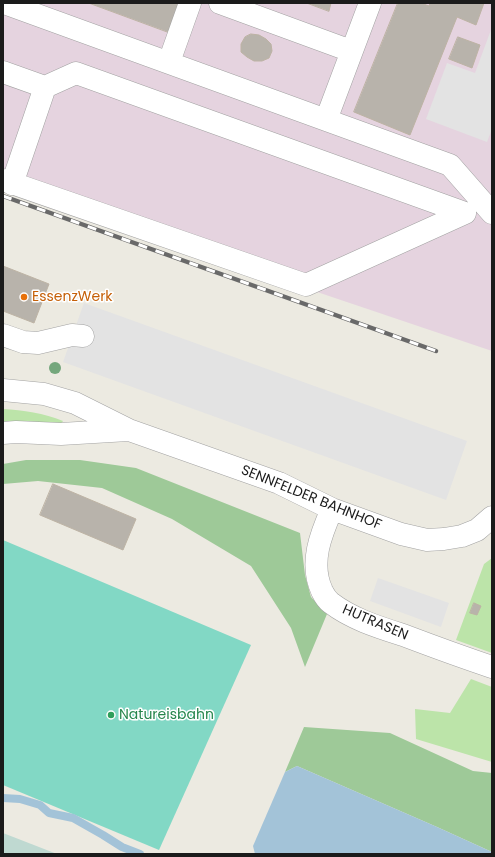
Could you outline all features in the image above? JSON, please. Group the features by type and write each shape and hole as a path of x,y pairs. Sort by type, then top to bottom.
{"street":[{"path":"4,3 169,62 450,166 491,212"},
{"path":"169,62 190,3"},
{"path":"220,3 352,51"},
{"path":"326,120 370,3"},
{"path":"3,72 45,87 76,73 465,213 491,212"},
{"path":"45,87 8,182 306,285 465,213"},
{"path":"3,335 23,342 38,343 72,334 83,336"},
{"name":"SENNFELDER BAHNHOF","path":"3,390 44,394 75,403 129,430 279,483 332,509 401,534 427,540 462,536 478,530 492,517"},
{"name":"SENNFELDER BAHNHOF","path":"3,433 16,432 61,434 129,430"},
{"name":"HUTRASEN","path":"332,509 317,549 316,565 318,580 322,591 329,602 364,622 492,667"}],"shaded area":[{"path":"3,3 492,3 492,351 3,186"},
{"path":"492,27 492,129 487,142 426,119 447,63 475,73"},
{"path":"84,303 467,441 446,500 63,362"},
{"name":"Natureisbahn","path":"3,540 251,645 159,850 3,785"},
{"path":"378,578 449,603 441,627 370,601"},
{"path":"297,766 437,827 492,852 492,854 255,854 253,846 285,772"},
{"path":"3,833 57,854 3,854"}],"green space":[{"path":"3,409 33,412 63,421 61,424 3,424"},
{"path":"26,460 80,460 136,468 300,533 305,575 311,597 327,614 305,667 291,628 251,566 172,519 102,488 38,481 3,484 3,464"},
{"path":"492,558 492,653 456,640 484,564"},
{"path":"471,679 492,687 492,762 416,739 415,709 450,713"},
{"path":"304,727 390,733 473,771 492,773 492,852 297,766 285,772"}],"building":[{"path":"89,3 182,3 171,33"},
{"path":"307,3 331,3 329,11"},
{"path":"398,3 421,3 429,6 430,3 484,3 476,25 457,17 410,135 354,112"},
{"path":"251,34 259,35 271,44 272,51 269,58 262,61 254,61 241,52 241,44 245,37"},
{"path":"458,37 480,45 472,68 449,59"},
{"name":"EssenzWerk","path":"3,266 49,284 34,323 3,311"},
{"path":"53,484 136,519 123,550 40,515"},
{"path":"474,603 481,606 477,615 470,613"}],"waterway":[{"path":"3,798 20,799 40,805 49,813 73,818 122,847 140,854"}],"railway":[{"path":"3,196 436,351"}],"place":[{"name":"EssenzWerk","path":"24,297"},
{"name":"Natureisbahn","path":"111,715"}]}
